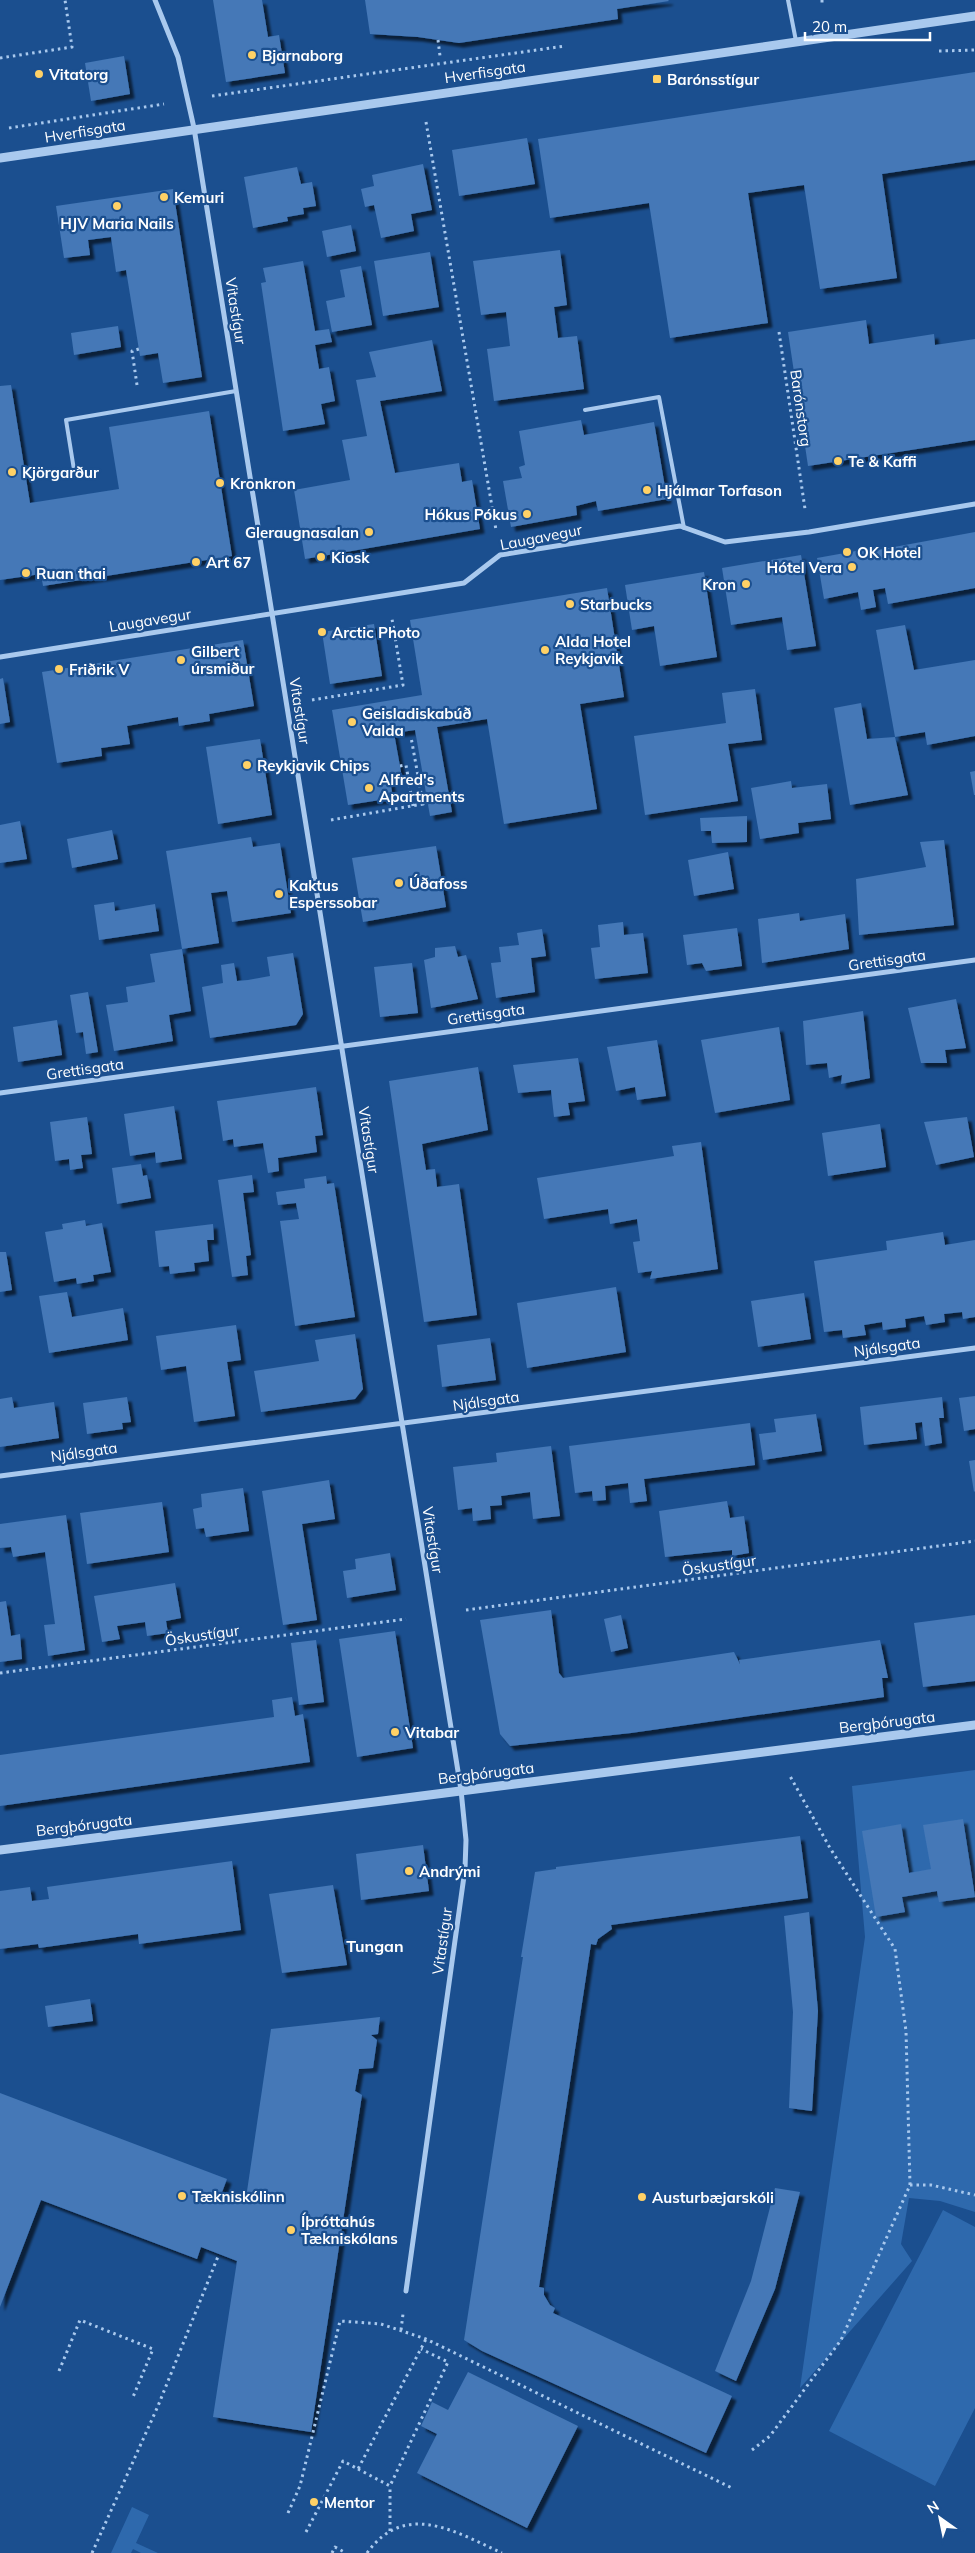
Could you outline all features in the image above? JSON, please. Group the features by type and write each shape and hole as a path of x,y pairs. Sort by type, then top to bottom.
{"street":[{"name":"Vitastígur","path":"155,0 178,57 194,128 402,1423 460,1790 466,1840 465,1869 406,2291"},
{"name":"Hverfisgata","path":"0,158 194,128 975,16"},
{"name":"Laugavegur","path":"0,657 464,583 500,556 680,526 725,542 808,532 975,504"},
{"name":"Grettisgata","path":"0,1093 975,960"},
{"name":"Njálsgata","path":"0,1476 975,1348"},
{"name":"Bergþórugata","path":"0,1850 975,1725"}],"lane":[{"path":"788,0 796,41"},
{"path":"75,476 66,420 236,391"},
{"path":"585,410 659,396 684,528"}],"path":[{"path":"0,58 72,47 65,0"},
{"path":"438,40 440,56"},
{"path":"0,130 18,125 189,99 566,46"},
{"path":"426,120 500,556"},
{"name":"Barónstorg","path":"779,332 802,488"},
{"path":"135,371 132,351 139,349"},
{"path":"286,704 402,685 388,595"},
{"path":"306,825 423,804 411,737"},
{"path":"400,766 406,765 414,806"},
{"name":"Öskustígur","path":"466,1610 975,1541"},
{"name":"Öskustígur","path":"0,1673 406,1619"},
{"path":"752,2450 770,2436 841,2340 910,2185 906,2032 895,1949 830,1848 776,1750"},
{"path":"910,2185 931,2185 975,2195"},
{"path":"92,2553 158,2406 219,2254"},
{"path":"59,2371 80,2320 153,2348 133,2398"},
{"path":"288,2513 300,2486 340,2321 382,2324 426,2339 732,2488"},
{"path":"358,2469 426,2339"},
{"path":"390,2531 390,2486 448,2362 421,2349"},
{"path":"306,2532 343,2461 390,2486"},
{"path":"366,2553 390,2531 420,2523 436,2525 502,2553"},
{"path":"332,2553 335,2547 346,2553"}],"shaded area":[{"path":"975,1770 975,2212 940,2201 909,2198 901,2244 912,2261 800,2388 865,1937 852,1786"},
{"path":"943,2210 975,2227 975,2408 935,2486 829,2431"},
{"path":"132,2507 149,2515 136,2543 158,2553 141,2553 133,2549 131,2553 111,2553"}],"building":[{"name":"Bjarnaborg","path":"213,0 262,0 268,37 279,35 285,73 226,82"},
{"path":"365,0 669,1 617,9 618,19 459,43 418,37 370,34"},
{"path":"124,56 130,94 91,101 85,63"},
{"path":"975,72 975,160 882,174 897,278 820,289 804,185 748,193 768,323 670,338 649,203 550,218 538,139"},
{"path":"527,138 535,184 459,196 452,150"},
{"path":"423,164 432,210 411,214 414,231 381,238 374,205 365,207 361,189 374,186 372,175"},
{"path":"297,167 301,184 312,182 316,206 303,208 304,214 287,217 288,221 253,228 244,177"},
{"path":"173,189 202,377 163,383 158,353 140,356 126,270 116,272 111,237 88,240 90,255 64,258 56,206"},
{"path":"351,225 356,251 327,257 322,231"},
{"path":"560,250 567,305 554,307 558,338 577,336 584,389 494,401 487,349 510,346 506,312 481,315 473,261"},
{"path":"430,252 439,307 383,316 374,261"},
{"path":"303,261 315,331 329,329 332,342 315,345 319,369 329,367 335,401 321,404 325,424 283,431 261,283 266,282 263,268"},
{"path":"361,266 372,325 332,332 326,301 345,297 340,270"},
{"path":"866,320 869,344 934,334 935,345 975,339 975,440 808,466 788,332"},
{"path":"118,326 121,347 74,355 71,333"},
{"path":"432,340 442,391 380,401 395,473 459,463 462,482 472,480 480,529 305,559 294,490 350,480 342,440 367,436 356,380 376,377 369,352"},
{"path":"11,385 30,503 119,489 109,427 209,411 232,556 43,586 41,574 0,580 0,386"},
{"path":"581,420 584,435 654,422 667,499 598,511 596,501 576,506 577,515 511,527 503,481 522,478 519,467 525,465 519,431"},
{"path":"975,532 975,588 888,604 885,588 873,590 876,607 861,610 858,592 824,599 817,558 878,547 878,550"},
{"path":"801,555 816,646 787,650 782,617 731,625 722,568"},
{"path":"704,572 717,657 660,666 654,626 632,630 625,585"},
{"path":"607,588 624,697 580,704 597,809 504,824 487,719 437,727 452,812 430,816 415,730 394,733 401,772 389,774 393,798 348,805 332,710 422,695 410,620"},
{"path":"374,624 382,676 330,684 322,632"},
{"path":"905,625 914,670 975,660 975,736 927,745 925,732 895,737 876,630"},
{"path":"243,640 254,706 209,714 210,721 179,726 178,717 127,726 130,744 101,748 102,756 57,763 42,672"},
{"path":"3,678 10,722 0,724 0,679"},
{"path":"755,689 762,740 728,744 738,801 645,815 634,736 726,723 722,693"},
{"path":"861,703 867,739 895,737 908,795 850,805 834,708"},
{"path":"260,739 272,815 218,824 206,747"},
{"path":"975,771 975,795 974,795 970,772"},
{"path":"791,781 792,788 827,784 831,819 798,823 799,833 760,839 751,788"},
{"path":"747,816 747,842 712,843 711,831 701,831 700,818"},
{"path":"20,821 27,859 0,863 0,825"},
{"path":"112,830 118,859 72,868 67,839"},
{"path":"251,837 253,847 280,843 291,913 232,922 227,891 211,893 219,943 182,949 166,851"},
{"path":"944,840 954,925 859,935 856,879 926,867 920,842"},
{"name":"Úðafoss","path":"436,846 446,907 363,922 352,858"},
{"path":"728,852 734,889 694,896 688,860"},
{"path":"114,902 115,911 155,904 159,931 99,940 94,905"},
{"path":"799,913 800,921 845,914 849,949 762,963 758,919"},
{"path":"623,922 624,935 643,933 648,973 595,979 591,948 600,947 598,925"},
{"path":"737,928 742,966 706,971 702,963 687,965 683,935"},
{"path":"542,929 546,956 531,958 535,992 496,998 491,963 501,962 499,947 519,945 517,933"},
{"path":"455,946 458,957 466,955 478,999 431,1008 424,960 435,957 435,948"},
{"path":"182,949 191,1011 169,1015 173,1041 114,1051 106,1005 128,1002 126,987 155,982 150,954"},
{"path":"293,953 303,1014 296,1025 210,1038 202,987 223,983 221,965 234,963 237,981 248,980 270,976 267,957"},
{"path":"412,963 418,1013 380,1017 374,967"},
{"path":"88,992 98,1052 86,1054 83,1032 76,1033 70,995"},
{"path":"956,999 966,1048 945,1050 947,1063 921,1063 908,1008"},
{"path":"863,1011 870,1078 841,1084 842,1075 829,1078 827,1063 806,1065 803,1021"},
{"path":"57,1020 62,1055 18,1062 13,1027"},
{"path":"779,1027 790,1100 715,1113 701,1040"},
{"path":"657,1040 666,1096 637,1100 635,1087 616,1091 607,1047"},
{"path":"578,1058 585,1101 568,1103 570,1115 554,1117 551,1090 518,1093 513,1065"},
{"path":"478,1067 488,1130 422,1144 426,1170 435,1169 437,1187 459,1184 477,1315 424,1322 389,1081"},
{"path":"316,1087 323,1135 315,1136 317,1152 278,1158 279,1171 268,1173 263,1143 234,1147 233,1139 223,1141 217,1101"},
{"path":"174,1106 182,1159 156,1163 155,1152 130,1156 124,1114"},
{"path":"87,1117 92,1154 81,1155 83,1168 70,1170 69,1159 55,1161 50,1122"},
{"path":"967,1117 974,1157 936,1165 924,1122"},
{"path":"880,1124 886,1167 828,1176 822,1133"},
{"path":"701,1142 718,1269 650,1279 652,1271 638,1273 633,1242 640,1241 637,1219 610,1224 608,1209 544,1219 537,1178 674,1156 672,1146"},
{"path":"141,1164 143,1176 147,1175 151,1198 117,1204 112,1168"},
{"path":"252,1175 254,1192 243,1193 251,1255 246,1256 248,1275 232,1277 218,1180"},
{"path":"326,1176 327,1184 334,1183 355,1317 295,1326 280,1221 299,1219 296,1203 278,1205 276,1192 305,1188 304,1179"},
{"path":"85,1220 86,1226 102,1223 111,1272 93,1275 94,1281 77,1284 76,1278 54,1282 45,1232 63,1229 62,1224"},
{"path":"213,1224 214,1240 207,1240 209,1261 194,1263 195,1271 170,1274 169,1266 159,1267 155,1231"},
{"path":"943,1232 945,1245 975,1240 975,1317 963,1319 962,1312 944,1314 945,1322 926,1325 924,1316 905,1319 906,1327 883,1330 882,1322 864,1325 866,1335 843,1338 842,1330 824,1332 814,1261 887,1250 886,1241"},
{"path":"0,1252 6,1252 12,1290 0,1292"},
{"path":"616,1287 626,1352 527,1368 517,1303"},
{"path":"67,1292 72,1317 123,1308 128,1340 49,1353 39,1296"},
{"path":"804,1293 811,1339 758,1347 751,1301"},
{"path":"236,1325 241,1360 227,1362 235,1416 194,1422 186,1366 161,1370 156,1336"},
{"path":"355,1334 363,1389 355,1399 261,1412 254,1371 319,1361 315,1340"},
{"path":"490,1338 496,1380 442,1387 437,1345"},
{"path":"975,1396 975,1429 964,1431 959,1398"},
{"path":"12,1397 14,1408 54,1402 59,1438 0,1447 0,1399"},
{"path":"127,1397 131,1422 122,1423 123,1429 87,1434 83,1403"},
{"path":"942,1397 944,1418 939,1418 942,1443 925,1446 922,1422 915,1423 917,1439 864,1445 860,1407"},
{"path":"816,1414 822,1451 763,1460 759,1434 776,1432 774,1419"},
{"path":"750,1423 755,1465 644,1479 647,1501 630,1503 628,1483 605,1486 606,1500 593,1501 592,1491 575,1493 569,1446"},
{"path":"551,1446 560,1516 533,1519 530,1492 501,1496 502,1505 490,1506 491,1519 473,1521 472,1508 458,1510 453,1467 497,1462 496,1453"},
{"path":"975,1460 975,1491 974,1492 969,1461"},
{"path":"329,1480 335,1519 302,1524 317,1620 283,1625 262,1491"},
{"path":"243,1488 249,1531 206,1537 204,1528 196,1529 193,1509 202,1507 201,1494"},
{"path":"727,1501 730,1518 744,1516 749,1553 732,1556 732,1550 665,1557 659,1511"},
{"path":"162,1502 169,1552 87,1564 80,1513"},
{"path":"66,1515 85,1650 48,1656 44,1625 55,1624 45,1552 13,1557 11,1547 0,1548 0,1524"},
{"path":"390,1553 396,1590 347,1598 343,1571 356,1569 355,1559"},
{"path":"175,1583 181,1618 166,1621 168,1633 147,1636 145,1622 117,1626 120,1639 102,1642 94,1596"},
{"path":"6,1601 11,1636 20,1634 22,1659 0,1662 0,1602"},
{"path":"551,1610 559,1673 563,1678 734,1652 740,1664 739,1660 880,1640 888,1678 882,1678 884,1697 631,1733 510,1746 500,1734 480,1620"},
{"path":"621,1615 628,1648 611,1652 604,1619"},
{"path":"975,1615 975,1681 923,1687 914,1623"},
{"path":"395,1631 413,1748 357,1757 339,1639"},
{"path":"316,1640 324,1702 299,1705 291,1643"},
{"path":"292,1697 295,1716 303,1714 310,1762 0,1806 0,1755 274,1717 272,1700"},
{"path":"963,1819 975,1897 939,1902 937,1891 902,1897 905,1912 876,1917 862,1831 901,1824 909,1873 931,1869 923,1825"},
{"path":"800,1836 808,1898 611,1925 612,1929 598,1939 596,1945 591,1944 539,2287 544,2288 544,2295 550,2305 555,2308 553,2313 732,2396 706,2453 482,2351 464,2340 523,1957 521,1957 535,1872 556,1869 556,1867"},
{"path":"423,1845 429,1891 361,1900 356,1854"},
{"path":"232,1861 241,1930 139,1944 138,1934 39,1948 38,1944 0,1949 0,1891 30,1887 32,1901 49,1899 47,1887"},
{"path":"333,1885 347,1965 282,1973 269,1894"},
{"path":"809,1912 818,2011 812,2111 789,2108 793,2012 784,1916"},
{"path":"90,1999 93,2021 48,2027 45,2006"},
{"name":"Íþróttahús Tækniskólans","path":"380,2017 378,2034 371,2035 377,2040 373,2068 359,2069 355,2091 362,2095 311,2432 213,2417 237,2261 201,2247 197,2259 41,2200 0,2307 0,2093 227,2179 221,2195 246,2198 271,2029"},
{"path":"775,2188 800,2192 775,2289 736,2381 715,2371 751,2281"},
{"path":"468,2372 578,2426 527,2528 417,2473 437,2434 421,2426 432,2402 448,2410"}],"place":[{"name":"Bjarnaborg","path":"252,55"},
{"name":"Vitatorg","path":"39,74"},
{"name":"Barónsstígur","path":"657,79"},
{"name":"Kemuri","path":"164,197"},
{"name":"HJV Maria Nails","path":"117,206"},
{"name":"Te & Kaffi","path":"838,461"},
{"name":"Kjörgarður","path":"12,472"},
{"name":"Kronkron","path":"220,483"},
{"name":"Hjálmar Torfason","path":"647,490"},
{"name":"Hókus Pókus","path":"527,514"},
{"name":"Gleraugnasalan","path":"369,532"},
{"name":"OK Hotel","path":"847,552"},
{"name":"Kiosk","path":"321,557"},
{"name":"Art 67","path":"196,562"},
{"name":"Hótel Vera","path":"852,567"},
{"name":"Ruan thai","path":"26,573"},
{"name":"Kron","path":"746,584"},
{"name":"Starbucks","path":"570,604"},
{"name":"Arctic Photo","path":"322,632"},
{"name":"Alda Hotel Reykjavik","path":"545,650"},
{"name":"Gilbert úrsmiður","path":"181,660"},
{"name":"Friðrik V","path":"59,669"},
{"name":"Geisladiskabúð Valda","path":"352,722"},
{"name":"Reykjavik Chips","path":"247,765"},
{"name":"Alfred's Apartments","path":"369,788"},
{"name":"Úðafoss","path":"399,883"},
{"name":"Kaktus Esperssobar","path":"279,894"},
{"name":"Vitabar","path":"395,1732"},
{"name":"Andrými","path":"409,1871"},
{"name":"Tækniskólinn","path":"182,2196"},
{"name":"Austurbæjarskóli","path":"642,2197"},
{"name":"Íþróttahús Tækniskólans","path":"291,2230"},
{"name":"Mentor","path":"314,2502"}],"district":[{"name":"Tungan","path":"375,1946"}]}
